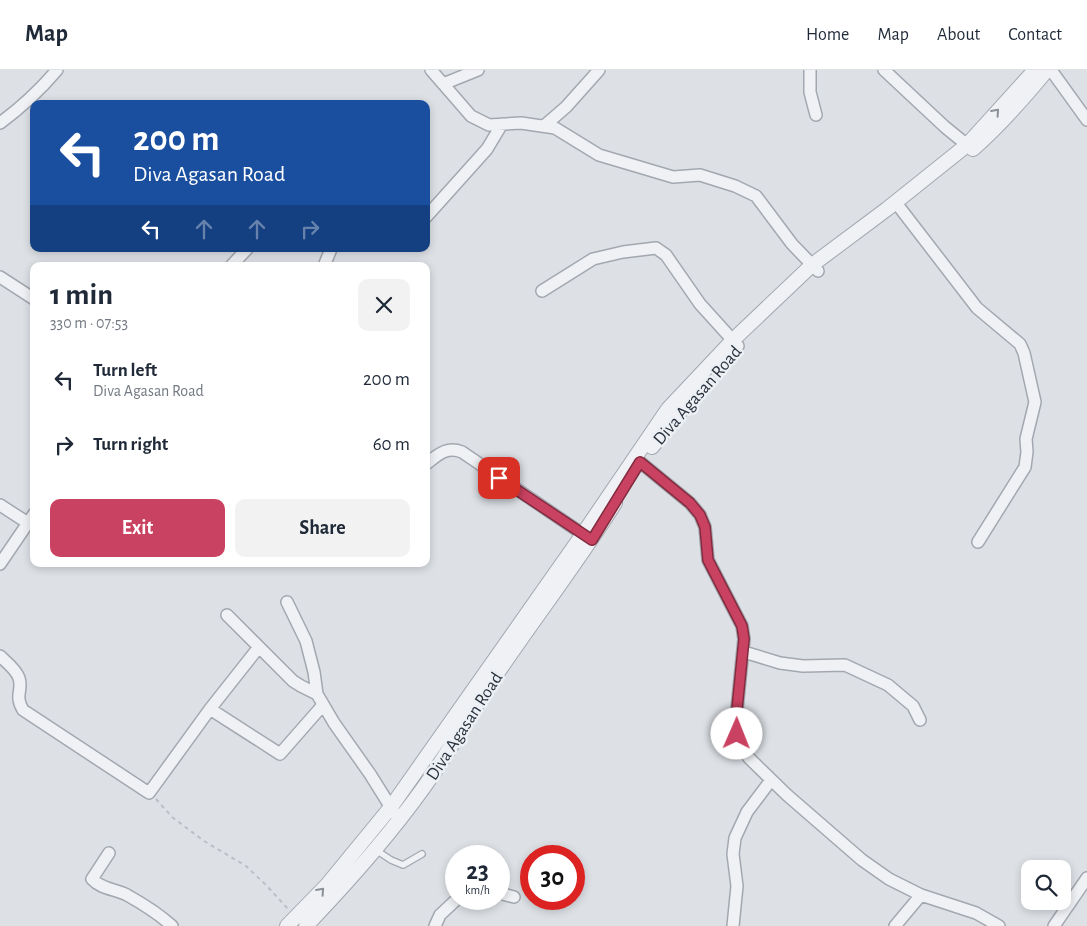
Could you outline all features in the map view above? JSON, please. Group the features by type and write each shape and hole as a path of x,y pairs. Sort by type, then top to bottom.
{"street":[{"path":"0,123 39,91 57,70"},
{"path":"431,70 471,116 489,126 520,123 555,128 599,155 673,177 700,174 736,186 756,196 792,244 815,268 887,209 969,147 1035,70"},
{"path":"443,84 478,70"},
{"path":"544,126 566,106 599,70"},
{"path":"810,70 810,92 816,115"},
{"path":"884,70 969,147"},
{"path":"1049,70 1087,120"},
{"name":"Diva Agasan Road","path":"348,870 374,848 428,780 587,537 640,462 735,343 815,268 944,175 969,147 992,132 1049,70"},
{"path":"430,213 488,149 502,124"},
{"path":"900,208 977,308 1020,344 1024,353 1035,402 1026,439 1025,467 978,542"},
{"path":"297,923 348,870 391,807 587,537 668,409 735,343 700,304 666,255 656,248 623,252 593,259 542,291"},
{"path":"235,262 244,252"},
{"path":"0,277 30,296"},
{"path":"430,461 442,452 454,449 462,452 587,537"},
{"path":"640,462 690,503 700,515 705,527 708,560 742,626 744,652 736,719 737,734 741,747 772,780 862,860 889,879 921,895 976,913 999,926"},
{"path":"0,505 30,518"},
{"path":"0,564 30,519"},
{"path":"287,602 306,641 314,672 317,694 398,820"},
{"path":"227,615 293,680 317,694"},
{"path":"0,656 15,671 19,678 18,697 23,710 149,793 258,647"},
{"path":"744,652 780,663 803,666 845,665 888,685 913,706 920,720"},
{"path":"210,709 280,754 323,705"},
{"path":"733,926 737,886 733,854 735,838 747,812 772,780"},
{"path":"109,853 92,879 97,885 125,894 157,912 172,926"},
{"path":"1054,926 1087,878"},
{"path":"510,895 514,896"},
{"path":"895,926 921,895"},
{"path":"435,926 440,915 445,910"}],"lane":[{"path":"374,848 391,860 403,865 422,854"}],"path":[{"path":"149,793 172,816 204,841 246,866 267,886 297,923"}],"route":[{"path":"499,478 592,540 640,462 690,503 700,515 705,527 708,560 742,626 744,639 736,719 737,734"}]}
